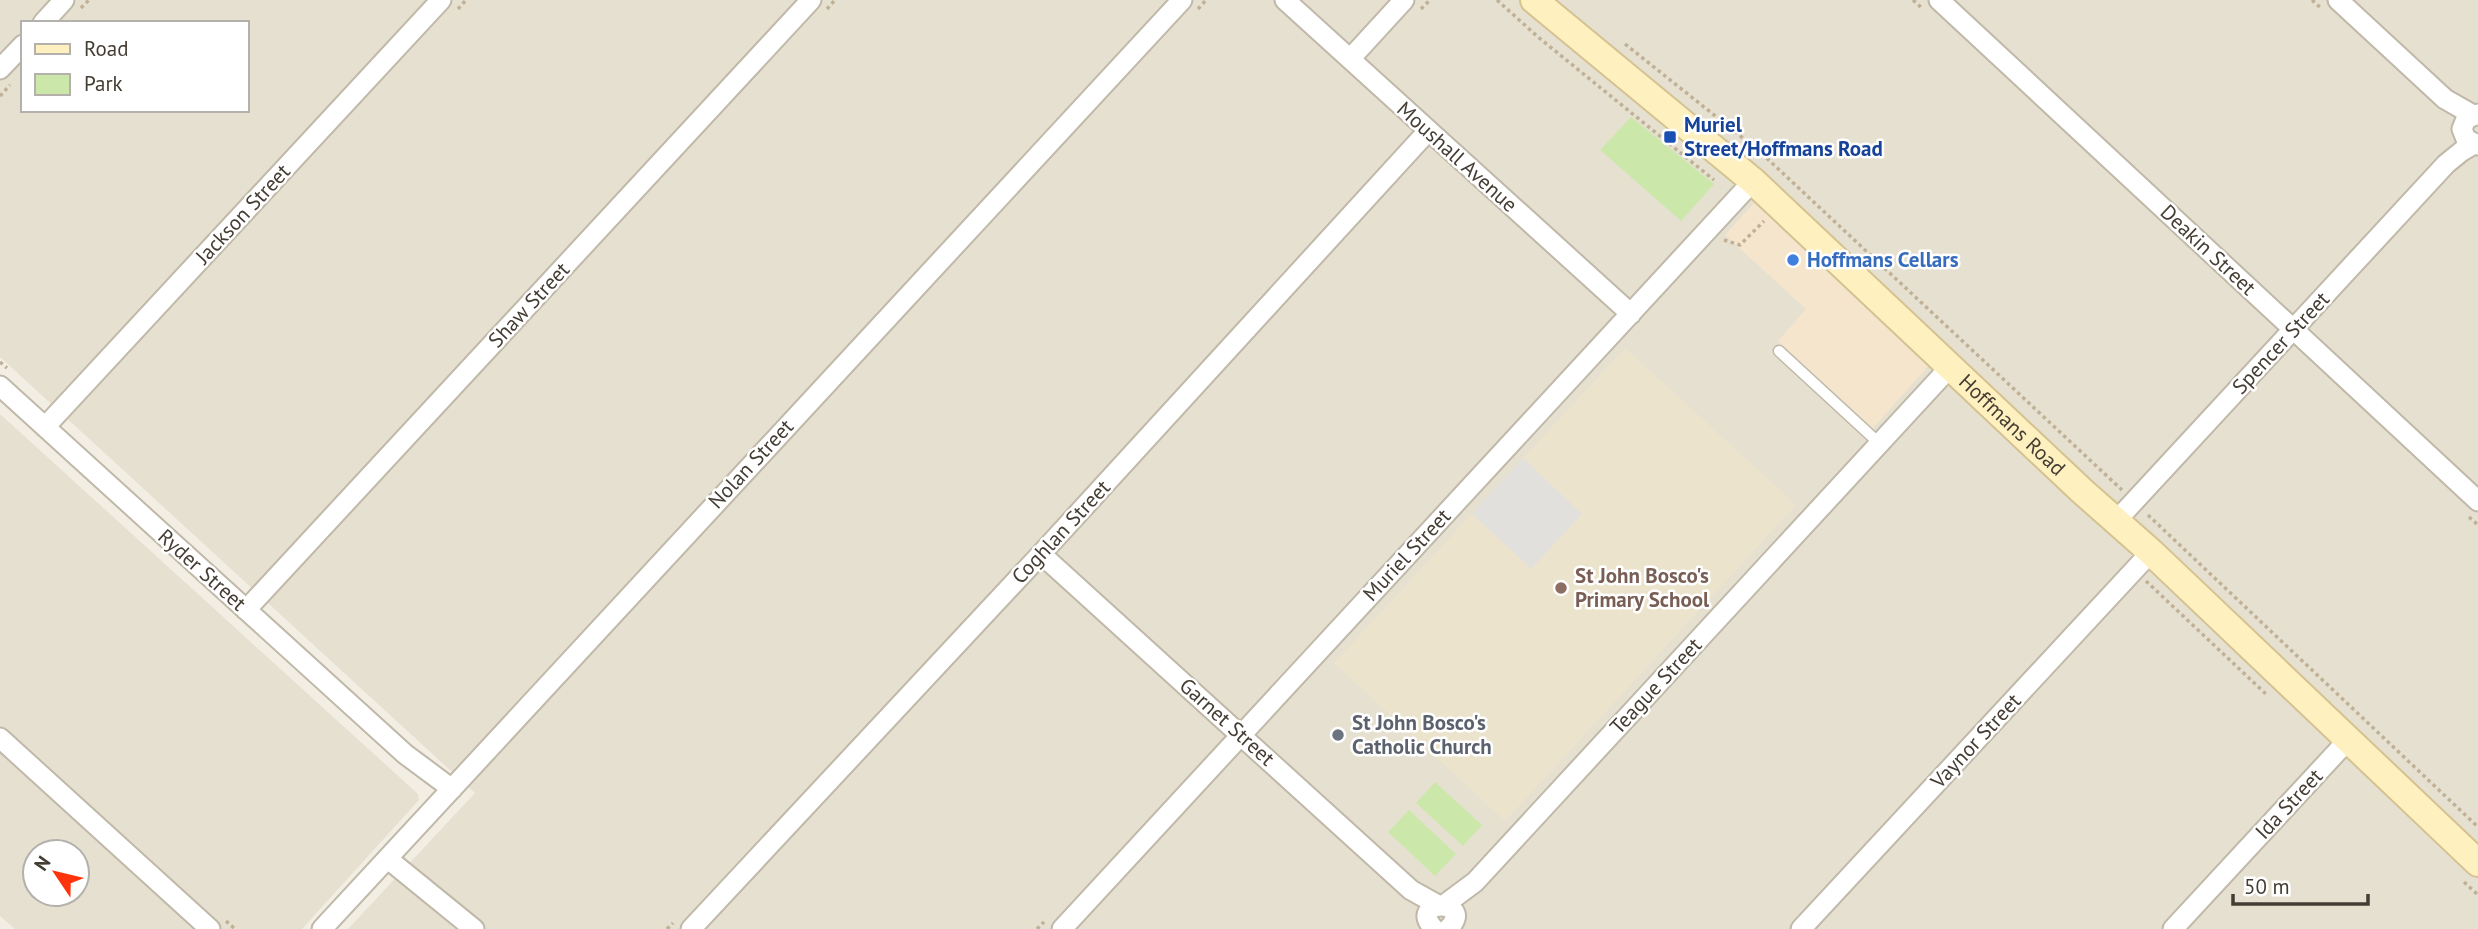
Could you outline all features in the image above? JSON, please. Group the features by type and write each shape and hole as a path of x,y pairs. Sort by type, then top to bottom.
{"main road":[{"name":"Hoffmans Road","path":"1534,0 1753,181 2116,521 2142,561 2348,740 2469,870"}],"street":[{"path":"45,21 64,0"},
{"name":"Jackson Street","path":"45,428 441,0"},
{"name":"Shaw Street","path":"246,610 811,0"},
{"name":"Nolan Street","path":"321,929 1182,0"},
{"name":"Moushall Avenue","path":"1285,0 1631,314"},
{"path":"1350,59 1404,0"},
{"name":"Deakin Street","path":"1939,0 2478,501"},
{"path":"2338,0 2445,99 2471,130"},
{"path":"0,69 21,47"},
{"name":"Spencer Street","path":"2116,521 2446,164 2471,130"},
{"name":"Coghlan Street","path":"691,929 1041,554 1428,131"},
{"name":"Muriel Street","path":"1054,924 1241,735 1753,181"},
{"name":"Teague Street","path":"1441,920 1951,366"},
{"name":"Ryder Street","path":"0,386 448,794"},
{"name":"Garnet Street","path":"1041,554 1441,920"},
{"name":"Vaynor Street","path":"1801,929 2142,561"},
{"path":"0,738 210,929"},
{"name":"Ida Street","path":"2173,929 2348,740"},
{"path":"392,854 474,929"}],"lane":[{"path":"1779,351 1880,444"}],"path":[{"path":"1497,0 1538,37 1714,180"},
{"path":"1624,44 1758,150 2478,827"},
{"path":"2142,561 2269,697"},
{"path":"2469,870 2478,895"},
{"path":"1038,929 1054,924"}],"shaded area":[{"path":"0,0 2478,0 2478,929 348,929 475,793 0,357"},
{"path":"1756,201 1933,361 1873,428 1778,341 1806,309 1725,235"},
{"name":"St John Bosco's Primary School","path":"1625,348 1796,505 1505,821 1334,663"},
{"path":"0,414 418,794 419,800 302,929 15,929 0,916"},
{"path":"1523,458 1582,514 1531,569 1472,514"}],"green space":[{"path":"1631,117 1714,184 1681,221 1600,150"},
{"path":"1435,782 1482,825 1463,846 1416,803"},
{"path":"1409,810 1456,854 1435,876 1388,832"}],"place":[{"name":"Muriel Street/Hoffmans Road","path":"1670,137"},
{"name":"Hoffmans Cellars","path":"1793,260"},
{"name":"St John Bosco's Primary School","path":"1561,588"},
{"name":"St John Bosco's Catholic Church","path":"1338,735"}]}
